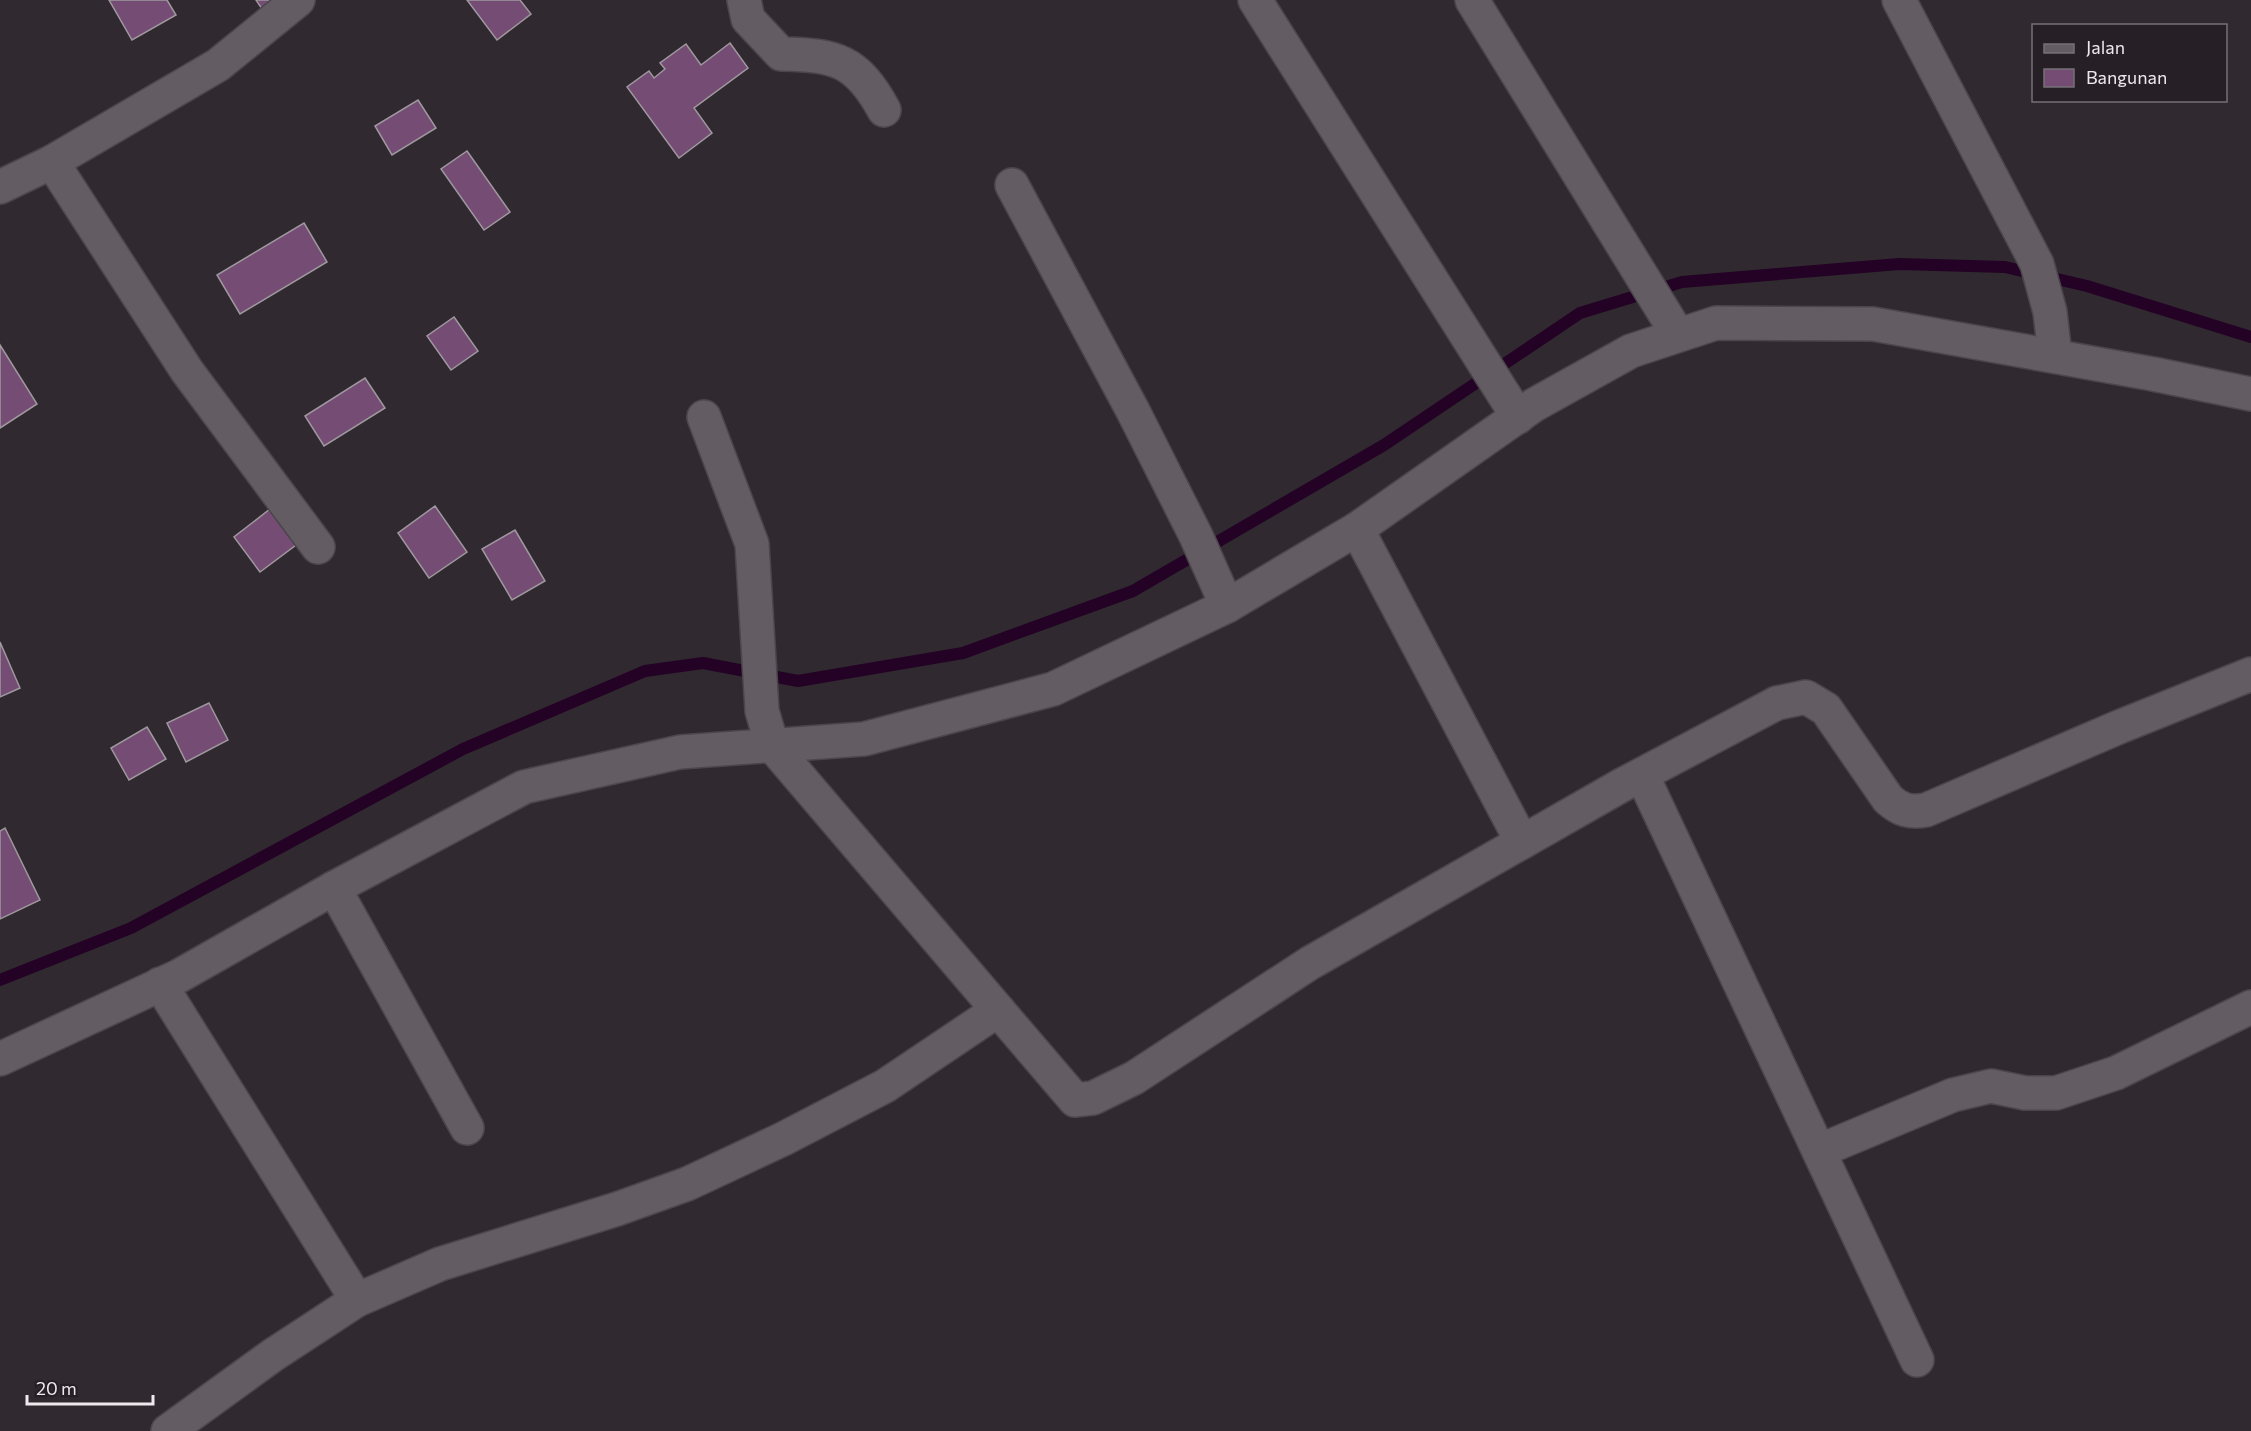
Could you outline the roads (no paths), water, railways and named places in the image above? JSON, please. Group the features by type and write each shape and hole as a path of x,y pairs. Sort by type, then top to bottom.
{"street":[{"path":"0,187 52,162 218,64 298,0"},
{"path":"744,0 748,19 781,54 802,54 845,62 870,83 884,110"},
{"path":"1255,0 1518,417"},
{"path":"1472,0 1678,335"},
{"path":"1899,0 2037,264 2050,312 2055,356"},
{"path":"52,162 187,371 318,547"},
{"path":"1012,185 1196,536 1215,574 1227,606"},
{"path":"0,1059 160,984 524,787 680,752 864,739 1053,688 1227,606 1358,529 1518,417 1631,351 1716,323 1873,324 2251,394"},
{"path":"704,417 752,544 762,711 772,745 1075,1100 1093,1098 1134,1078 1310,963 1642,775 1777,703 1806,697 1826,709 1888,799 1898,808 1914,812 1926,810 2119,727 2251,674"},
{"path":"1358,529 1522,842"},
{"path":"1642,775 1917,1359"},
{"path":"334,888 467,1128"},
{"path":"160,984 357,1300"},
{"path":"1819,1151 1953,1095 1991,1086 2025,1093 2056,1094 2106,1077 2251,1006"},
{"path":"168,1431 273,1355 357,1300 440,1264 617,1209 687,1184 783,1139 885,1086 998,1010"}],"waterway":[{"path":"0,980 131,928 463,749 645,671 703,663 798,681 963,653 1133,591 1384,445 1580,313 1682,282 1899,264 2005,267 2087,286 2251,337"}]}
